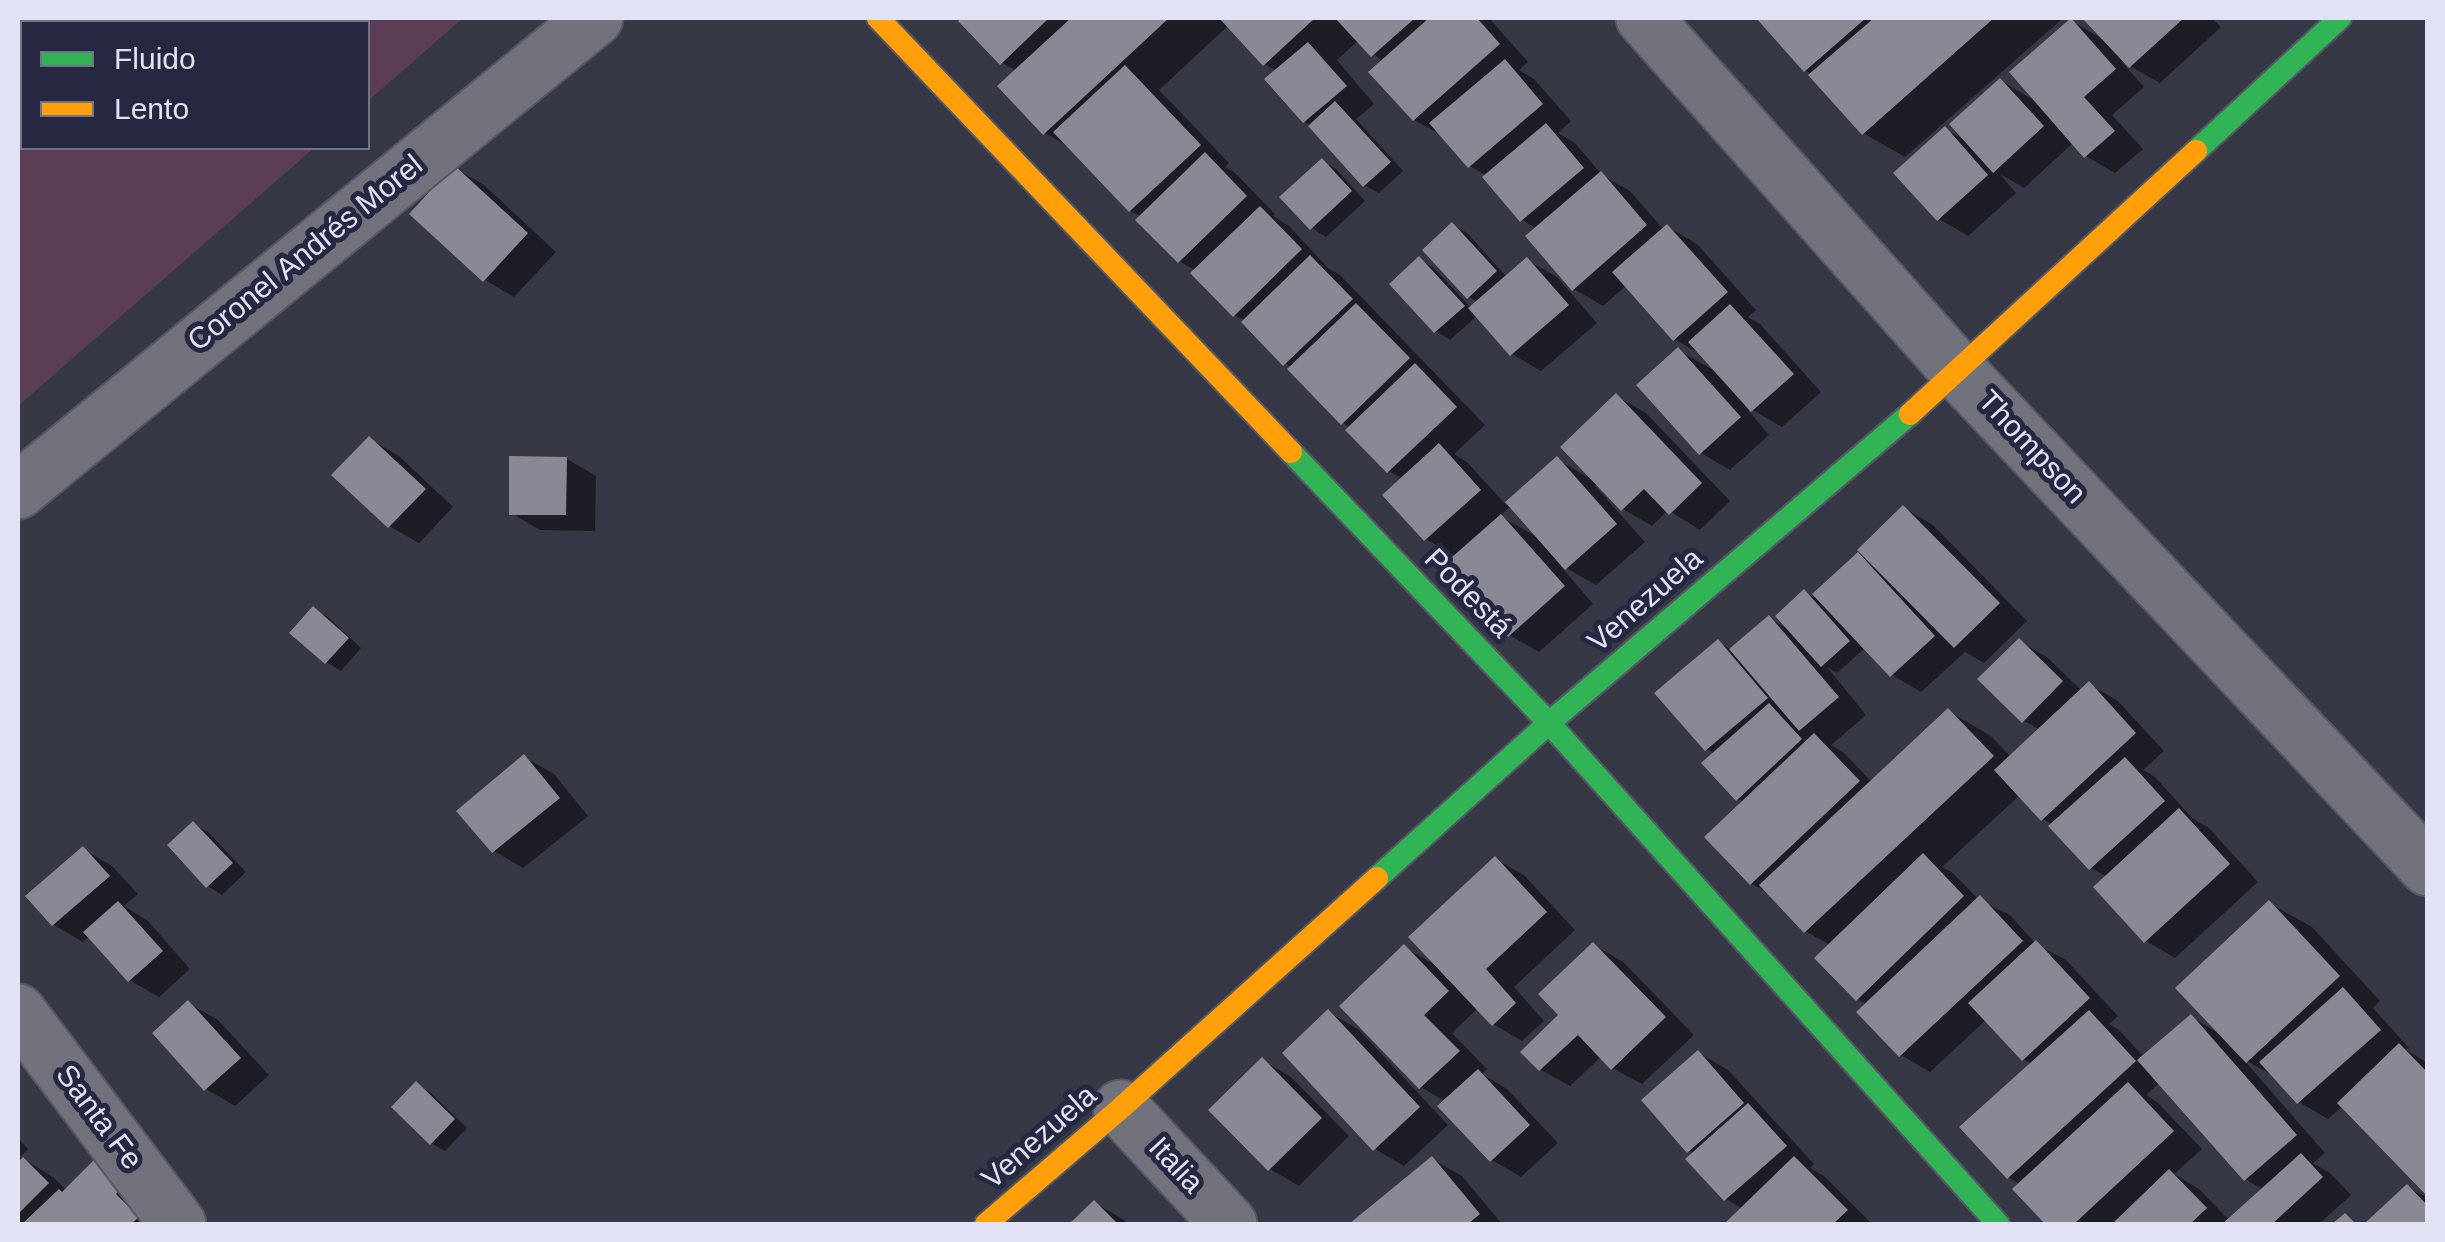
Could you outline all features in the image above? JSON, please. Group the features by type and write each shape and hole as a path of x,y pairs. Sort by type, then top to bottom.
{"street":[{"name":"Coronel Andrés Morel","path":"18,491 595,18"},
{"name":"Podestá","path":"878,18 1549,723 1998,1224"},
{"name":"Thompson","path":"1644,18 1959,372 2428,868"},
{"name":"Venezuela","path":"986,1224 1122,1108 1549,723 1959,372 2340,18"},
{"name":"Santa Fe","path":"18,1012 178,1224"},
{"name":"Italia","path":"1122,1108 1229,1224"}],"shaded area":[{"path":"18,18 463,18 370,99 370,20 20,20 20,150 312,150 18,406"}],"building":[{"path":"1049,18 1000,65 958,21"},
{"path":"1071,18 1169,18 1043,135 997,86"},
{"path":"1219,18 1315,18 1263,66"},
{"path":"1335,18 1415,18 1371,57"},
{"path":"1429,18 1477,18 1500,44 1413,121 1368,72"},
{"path":"1756,18 1866,18 1804,72"},
{"path":"1874,18 1994,18 1862,135 1808,75"},
{"path":"2071,18 2116,69 2084,97 2115,131 2084,158 2009,72"},
{"path":"2082,18 2184,18 2129,68"},
{"path":"1308,42 1347,86 1303,123 1264,79"},
{"path":"1505,59 1543,104 1468,168 1429,123"},
{"path":"1125,65 1201,145 1129,212 1053,132"},
{"path":"2000,78 2044,126 1993,173 1949,124"},
{"path":"1335,101 1391,162 1363,187 1308,126"},
{"path":"1546,123 1584,168 1520,222 1482,177"},
{"path":"1945,126 1988,175 1937,221 1893,173"},
{"path":"1205,152 1247,196 1178,263 1135,220"},
{"path":"1322,158 1352,191 1310,230 1279,197"},
{"path":"454,165 528,233 483,282 409,214"},
{"path":"1601,171 1647,225 1572,291 1525,236"},
{"path":"1260,206 1302,249 1233,317 1190,273"},
{"path":"1452,222 1497,271 1467,299 1422,250"},
{"path":"1667,224 1728,292 1673,341 1612,272"},
{"path":"1310,255 1353,299 1283,366 1241,322"},
{"path":"1419,256 1465,306 1434,333 1389,284"},
{"path":"1527,257 1569,305 1510,356 1468,308"},
{"path":"1356,303 1410,358 1341,425 1287,369"},
{"path":"1730,304 1794,374 1751,412 1688,342"},
{"path":"1678,347 1741,417 1699,455 1636,385"},
{"path":"1415,363 1457,407 1387,473 1345,430"},
{"path":"1616,393 1702,483 1669,515 1644,489 1621,511 1560,447"},
{"path":"369,436 426,489 388,528 331,475"},
{"path":"1439,443 1481,490 1424,541 1382,495"},
{"path":"509,456 567,457 566,515 509,515"},
{"path":"1557,456 1617,524 1565,570 1505,502"},
{"path":"1903,505 2000,603 1954,648 1857,550"},
{"path":"1501,514 1565,586 1508,637 1443,565"},
{"path":"1858,552 1935,636 1890,677 1812,594"},
{"path":"1804,589 1850,641 1821,667 1775,616"},
{"path":"313,606 349,638 325,664 289,633"},
{"path":"1769,615 1839,697 1799,731 1729,649"},
{"path":"2019,638 2063,681 2022,723 1977,679"},
{"path":"1718,639 1768,698 1705,751 1654,693"},
{"path":"2089,681 2136,733 2041,821 1994,770"},
{"path":"1769,703 1802,739 1736,801 1701,763"},
{"path":"1948,708 1994,756 1804,933 1759,885"},
{"path":"1814,733 1860,781 1750,885 1704,837"},
{"path":"524,754 560,798 492,853 456,811"},
{"path":"2125,757 2165,801 2089,870 2048,826"},
{"path":"2179,808 2230,864 2144,943 2093,887"},
{"path":"193,821 233,863 206,888 167,845"},
{"path":"83,846 110,876 52,926 25,896"},
{"path":"1923,853 1964,896 1856,1001 1814,958"},
{"path":"1495,856 1547,912 1486,969 1516,1003 1492,1026 1408,937"},
{"path":"1980,895 2023,941 1899,1057 1856,1012"},
{"path":"2269,900 2340,976 2246,1063 2175,988"},
{"path":"118,901 163,951 128,982 83,932"},
{"path":"2036,940 2090,998 2022,1061 1968,1003"},
{"path":"1593,942 1666,1017 1611,1070 1578,1035 1539,1071 1520,1052 1558,1015 1538,994"},
{"path":"1404,944 1449,991 1424,1015 1460,1051 1419,1089 1339,1006"},
{"path":"2343,987 2381,1030 2297,1104 2259,1062"},
{"path":"188,1000 241,1058 204,1091 152,1033"},
{"path":"1328,1009 1420,1107 1373,1151 1282,1053"},
{"path":"2089,1010 2136,1061 2007,1179 1959,1127"},
{"path":"2191,1014 2297,1135 2244,1181 2137,1060"},
{"path":"2399,1043 2428,1073 2428,1197 2337,1103"},
{"path":"1698,1050 1744,1103 1687,1153 1641,1100"},
{"path":"1262,1057 1322,1118 1268,1171 1208,1110"},
{"path":"1478,1069 1530,1125 1490,1162 1437,1106"},
{"path":"416,1081 455,1119 430,1145 391,1107"},
{"path":"2128,1082 2174,1131 2074,1224 2045,1224 2012,1189"},
{"path":"1748,1103 1787,1146 1724,1201 1685,1159"},
{"path":"102,1152 130,1180 116,1194 139,1217 131,1224 22,1224 59,1189 62,1192"},
{"path":"2301,1153 2323,1177 2272,1224 2222,1224"},
{"path":"1432,1156 1480,1214 1468,1224 1349,1224"},
{"path":"1794,1156 1848,1210 1833,1224 1724,1224"},
{"path":"23,1157 49,1183 18,1214 18,1162"},
{"path":"2169,1169 2207,1208 2190,1224 2112,1224"},
{"path":"2407,1184 2428,1206 2428,1224 2366,1222"},
{"path":"1094,1200 1118,1224 1069,1224"},
{"path":"2345,1213 2356,1224 2332,1224"}],"traffic: fast":[{"path":"2196,151 2340,18"},
{"path":"1377,878 1549,723 1910,414"},
{"path":"1291,452 1549,723 1998,1224"}],"traffic: slow":[{"path":"878,18 1291,452"},
{"path":"1910,414 2196,151"},
{"path":"986,1224 1377,878"}]}
